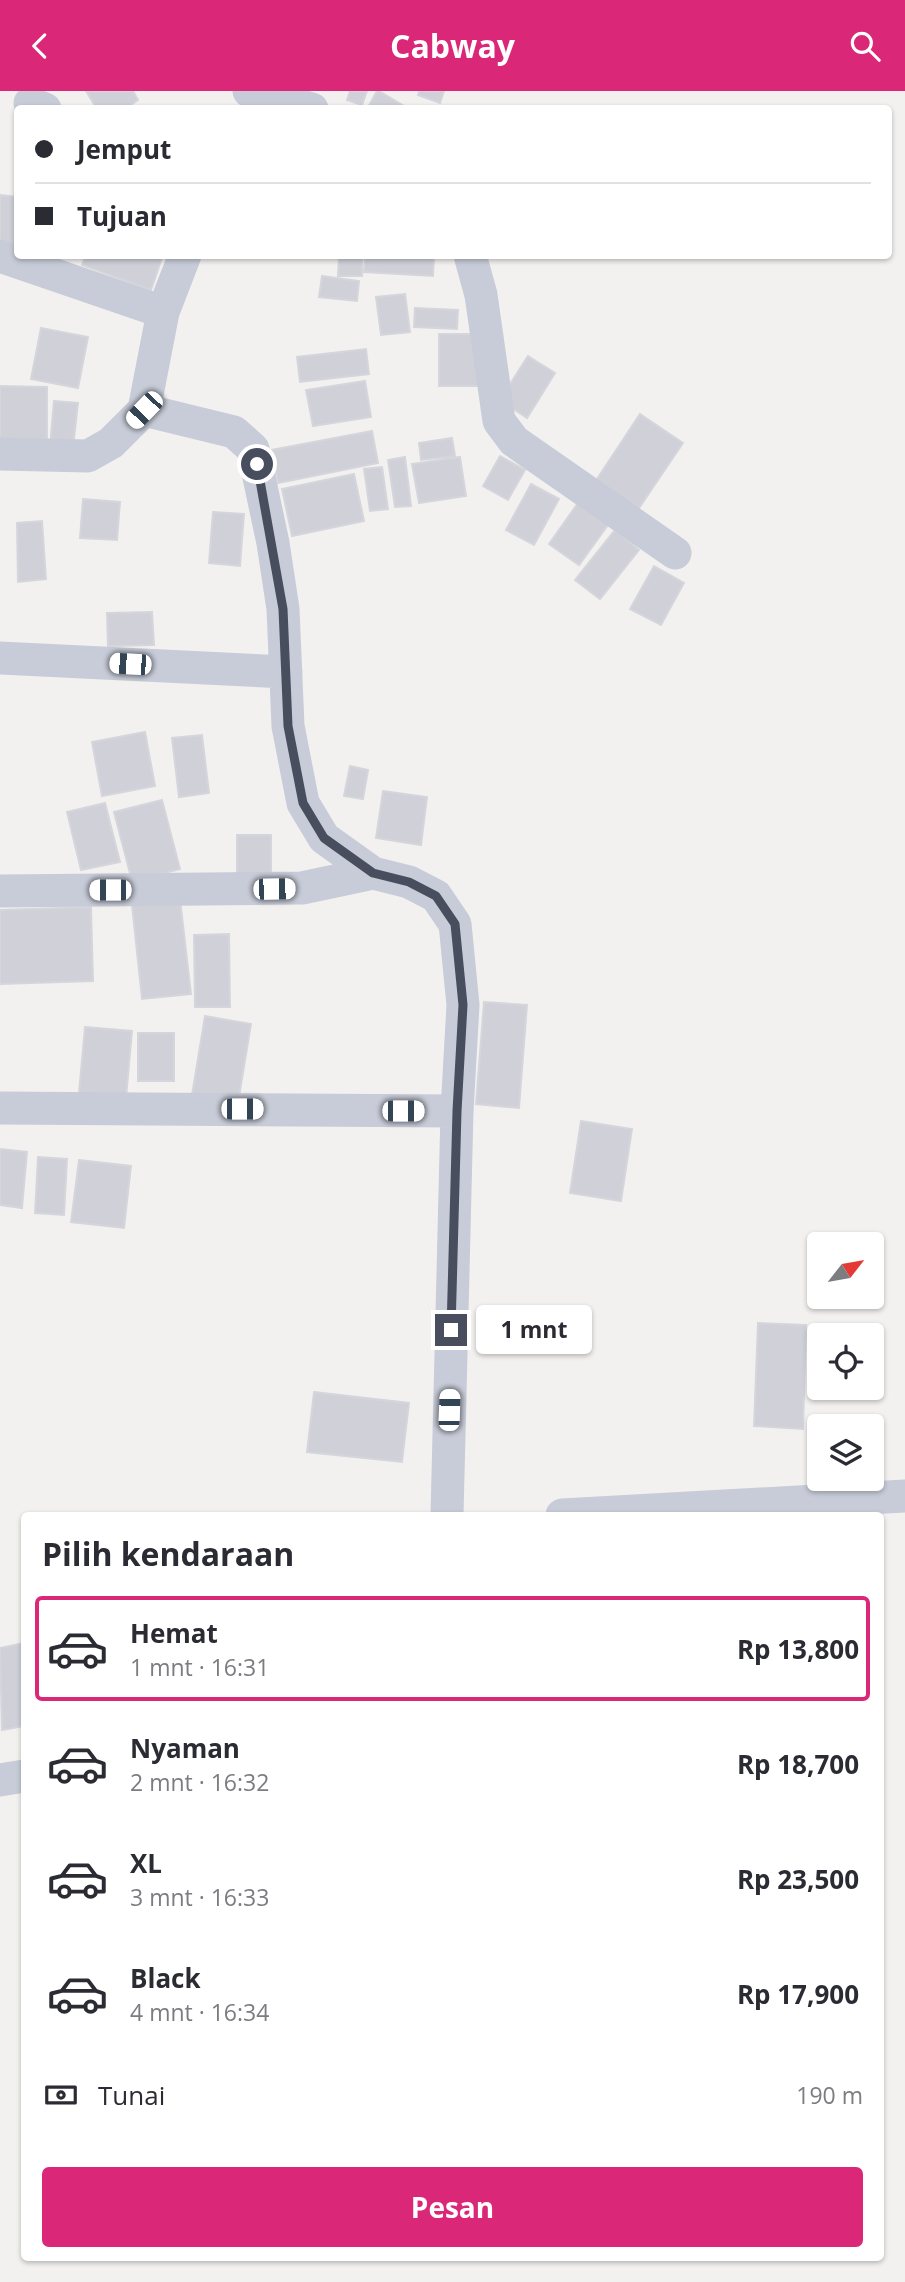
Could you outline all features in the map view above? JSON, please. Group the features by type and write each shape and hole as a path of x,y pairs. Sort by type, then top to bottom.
{"street":[{"path":"249,91 298,105"},
{"path":"0,256 163,312"},
{"path":"0,454 88,456 111,443 144,410 163,312 183,259"},
{"path":"471,259 481,295 499,421 514,441 675,553"},
{"path":"144,410 234,432 253,449 261,479 281,596 288,726 303,803 324,838 373,873 409,882 436,896 455,924 463,1005 457,1111 447,1512"},
{"path":"0,658 286,672"},
{"path":"0,891 302,888 373,873"},
{"path":"0,1108 457,1111"},
{"path":"678,1512 905,1496"},
{"path":"0,1780 21,1776"}],"building":[{"path":"86,91 133,91 138,100 131,105 95,105"},
{"path":"350,91 367,91 362,105 347,100"},
{"path":"379,91 402,105 369,105"},
{"path":"419,91 444,91 440,103 418,95"},
{"path":"0,195 14,197 14,254 0,252"},
{"path":"84,259 162,259 151,290 82,265"},
{"path":"339,259 362,259 362,276 338,276"},
{"path":"365,259 434,259 433,276 364,272"},
{"path":"322,276 359,281 357,301 319,297"},
{"path":"405,294 410,332 381,335 376,297"},
{"path":"415,308 458,310 457,329 414,327"},
{"path":"41,328 88,337 78,388 31,379"},
{"path":"439,334 483,334 484,386 439,386"},
{"path":"366,349 369,374 300,382 297,357"},
{"path":"528,356 555,373 527,418 500,400"},
{"path":"365,381 371,417 313,426 306,390"},
{"path":"0,386 47,387 47,449 0,448"},
{"path":"54,401 78,403 73,448 50,446"},
{"path":"640,414 683,443 635,514 593,485"},
{"path":"372,431 378,463 278,483 271,450"},
{"path":"452,438 455,456 421,460 419,443"},
{"path":"500,456 525,470 508,500 483,486"},
{"path":"405,457 411,506 395,507 388,460"},
{"path":"460,457 466,496 419,503 412,464"},
{"path":"382,467 388,509 370,511 364,469"},
{"path":"354,474 364,521 292,536 282,489"},
{"path":"531,484 559,499 534,545 506,530"},
{"path":"83,499 120,502 117,540 80,538"},
{"path":"578,503 608,525 579,565 549,544"},
{"path":"213,512 244,514 240,566 209,563"},
{"path":"42,521 46,579 18,582 17,523"},
{"path":"615,530 639,550 600,599 575,580"},
{"path":"654,566 684,583 661,625 630,609"},
{"path":"152,612 154,645 108,646 107,613"},
{"path":"145,732 155,786 102,796 92,742"},
{"path":"202,735 209,793 179,797 172,738"},
{"path":"350,766 368,770 363,799 344,796"},
{"path":"383,791 427,797 421,845 376,838"},
{"path":"162,800 180,869 132,881 114,812"},
{"path":"105,803 120,862 81,870 67,812"},
{"path":"237,835 271,835 271,873 237,874"},
{"path":"180,899 191,994 142,999 132,905"},
{"path":"91,907 93,981 0,984 0,910"},
{"path":"229,934 230,1007 195,1007 194,935"},
{"path":"484,1002 527,1005 519,1108 476,1104"},
{"path":"205,1016 251,1024 237,1109 191,1101"},
{"path":"85,1027 132,1031 126,1098 79,1093"},
{"path":"138,1033 174,1033 174,1081 138,1081"},
{"path":"581,1121 632,1129 621,1201 570,1193"},
{"path":"0,1149 27,1152 22,1208 0,1205"},
{"path":"38,1157 67,1159 64,1215 35,1213"},
{"path":"79,1160 131,1166 124,1228 71,1222"},
{"path":"758,1323 806,1325 803,1429 754,1426"},
{"path":"314,1392 409,1403 402,1462 307,1452"},
{"path":"21,1644 21,1727 2,1730 0,1648"}],"route":[{"path":"257,464 283,609 288,726 303,803 324,838 373,873 409,882 436,896 455,924 463,1005 451,1330"}]}
